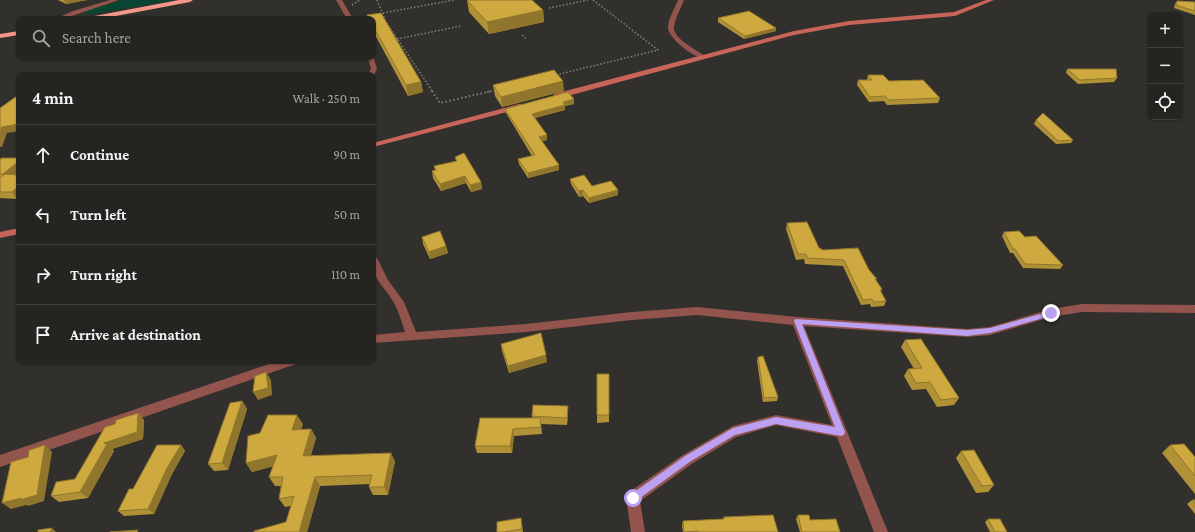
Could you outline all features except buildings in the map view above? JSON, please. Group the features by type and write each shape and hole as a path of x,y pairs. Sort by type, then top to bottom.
{"highway":[{"path":"105,16 190,0"},
{"path":"0,36 16,33"}],"street":[{"path":"65,16 116,0"},
{"path":"339,0 348,16"},
{"path":"681,0 671,27 671,31 676,39 703,57"},
{"path":"550,98 794,33 849,23 954,14 991,0"},
{"path":"371,60 374,69 372,72"},
{"path":"376,144 527,104"},
{"path":"0,235 16,232"},
{"path":"376,266 384,282 399,302 412,336"},
{"path":"376,339 526,328 632,316 697,311 798,321 967,333 990,331 1051,313 1082,308 1195,309"},
{"path":"798,321 881,532"},
{"path":"0,461 283,364"},
{"path":"638,532 633,498 688,459 733,432 776,420 841,432"}],"path":[{"path":"377,0 386,22 440,103 500,89"},
{"path":"383,14 454,0"},
{"path":"549,8 588,0"},
{"path":"553,76 658,50 593,0"},
{"path":"398,39 461,26"},
{"path":"522,35 527,40"}],"green space":[{"path":"122,0 174,0 87,15 86,11"}],"route":[{"path":"633,498 688,459 733,432 776,420 841,432 798,321 967,333 990,331 1051,313"}]}
